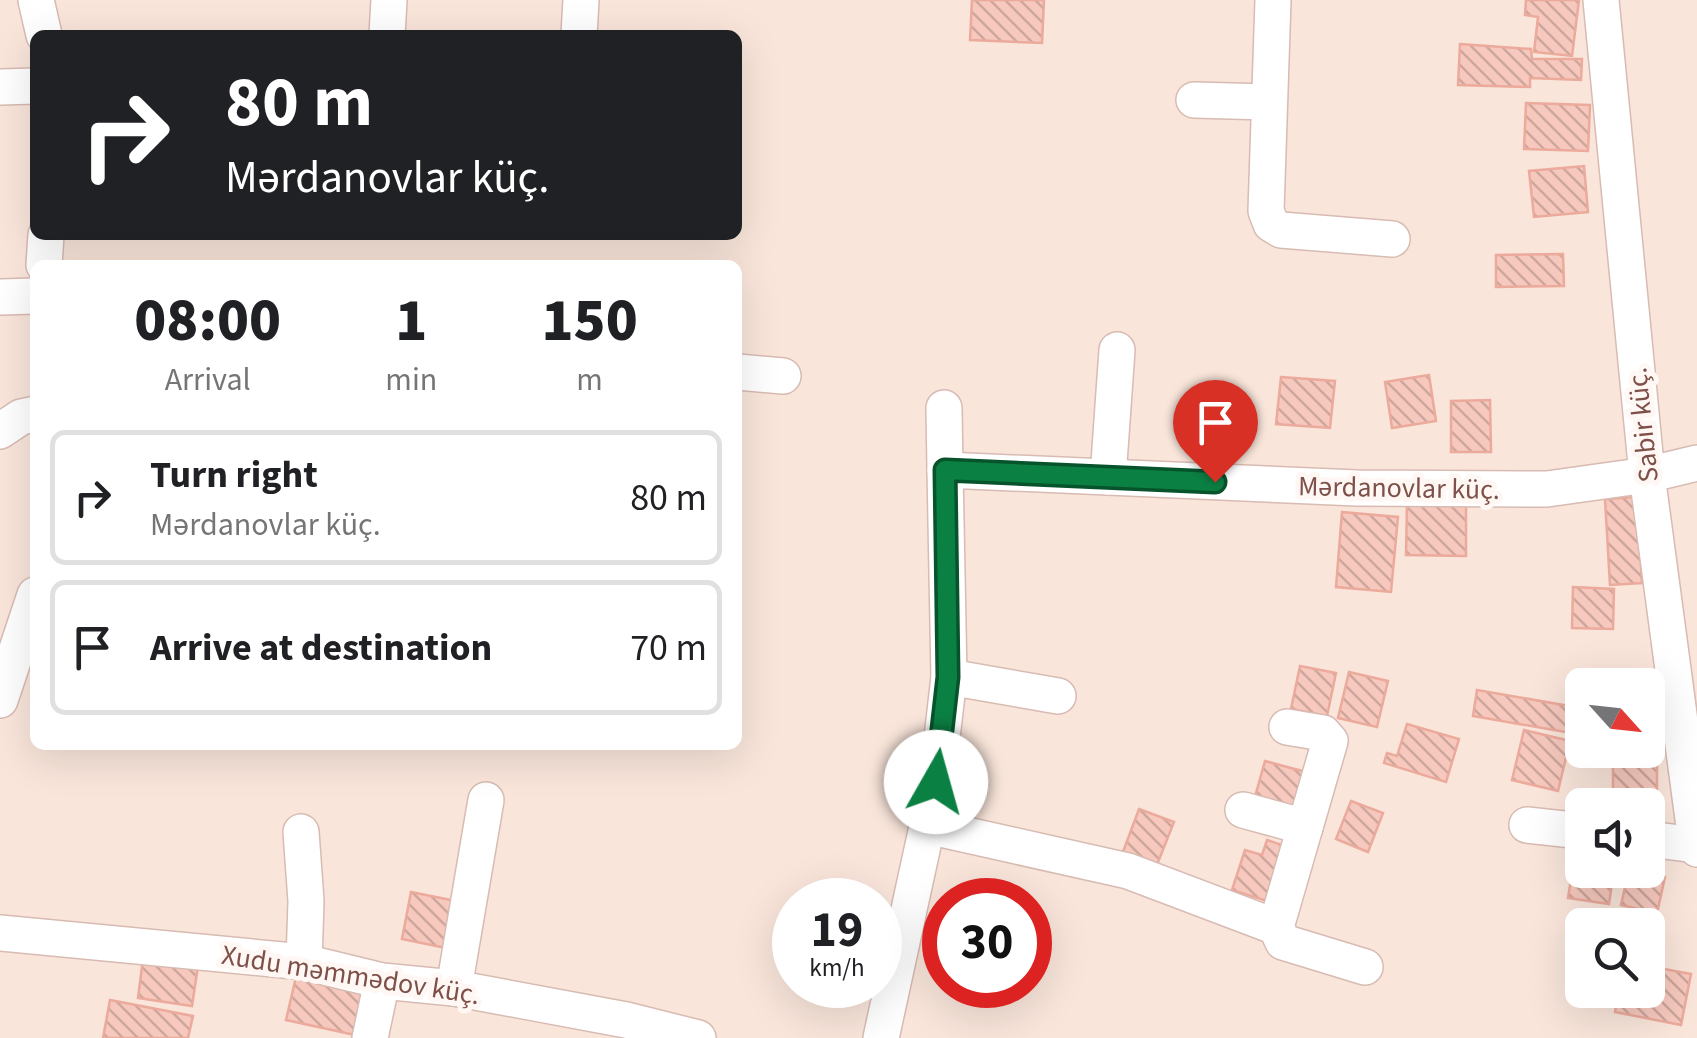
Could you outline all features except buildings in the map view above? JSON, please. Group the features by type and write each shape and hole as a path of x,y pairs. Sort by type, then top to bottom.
{"street":[{"path":"36,0 43,30"},
{"path":"387,30 389,0"},
{"path":"579,30 581,0"},
{"path":"1272,0 1266,210 1272,224 1281,230 1392,239"},
{"name":"Sabir küç.","path":"1600,0 1646,476 1697,847"},
{"path":"0,88 30,86"},
{"path":"1194,100 1268,102"},
{"path":"0,297 30,296"},
{"path":"1108,477 1117,350"},
{"path":"742,372 783,376"},
{"path":"881,1038 936,782 948,677 944,408"},
{"path":"0,431 30,415"},
{"name":"Mərdanovlar küç.","path":"945,470 1357,488 1547,490 1646,476 1697,463"},
{"path":"0,700 30,614"},
{"path":"948,677 1058,696"},
{"path":"1287,727 1323,733 1330,741 1276,927 1283,942 1365,967"},
{"path":"454,988 486,800"},
{"path":"1243,810 1305,827"},
{"path":"1527,825 1565,829"},
{"path":"927,826 1128,871 1276,927"},
{"path":"301,832 306,901 304,962"},
{"path":"1665,842 1697,847"},
{"name":"Xudu məmmədov küç.","path":"0,933 304,962 382,980 454,988 626,1020 698,1038"},
{"path":"370,1038 382,980"}],"shaded area":[{"path":"0,0 1697,0 1697,1038 0,1038"}],"route":[{"path":"936,782 950,632 945,470 1215,482"}]}
